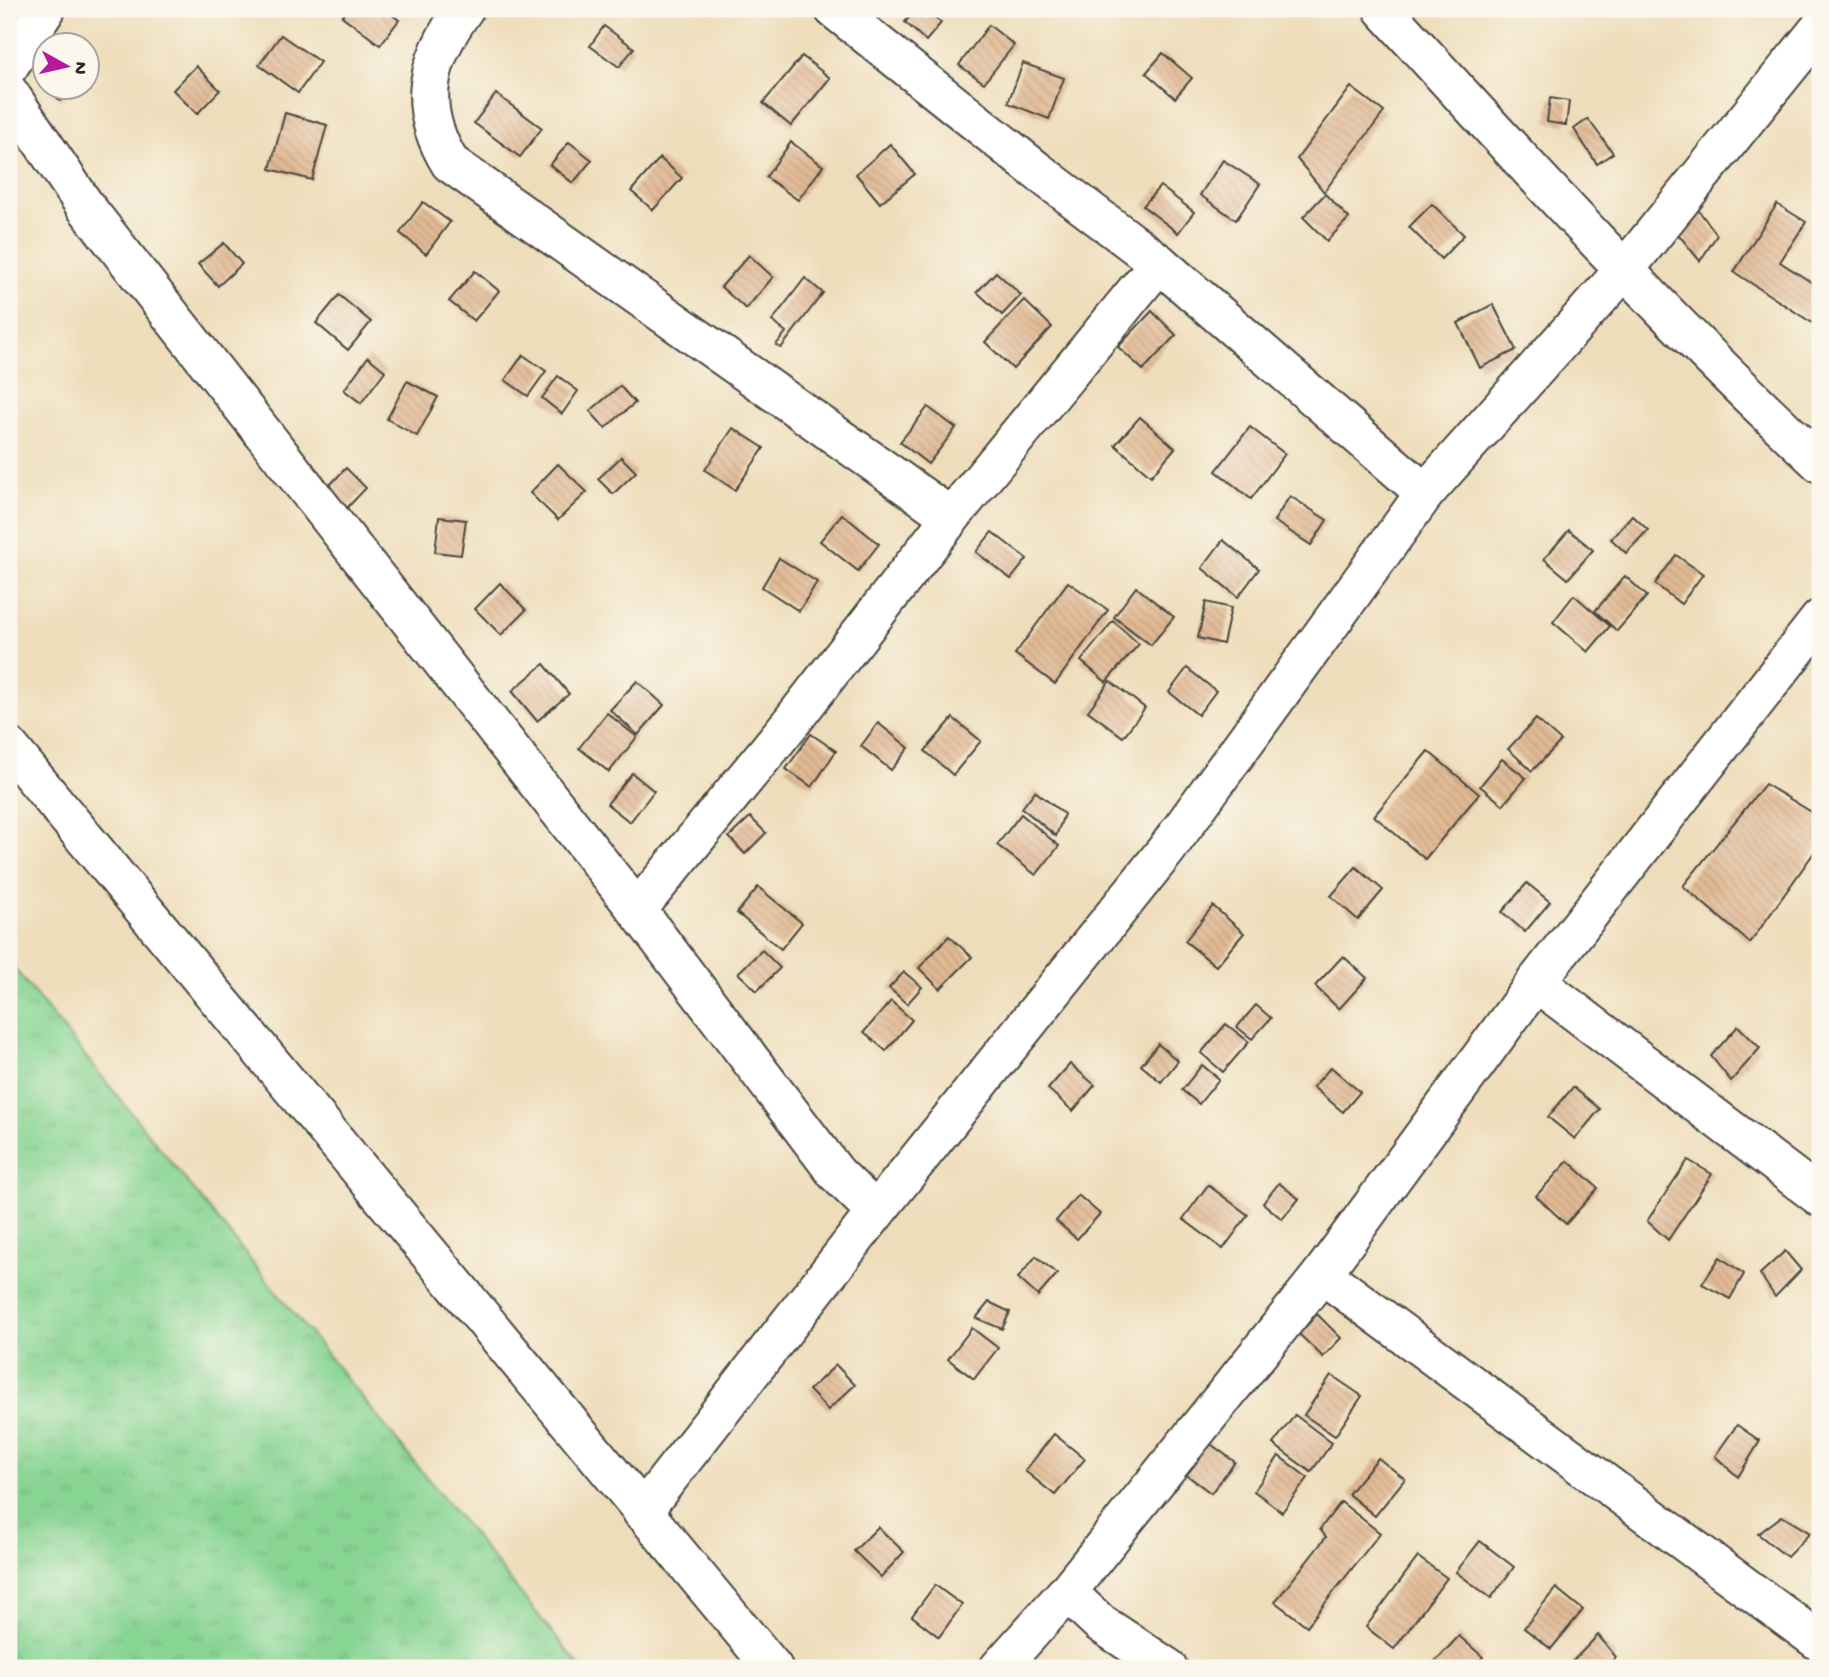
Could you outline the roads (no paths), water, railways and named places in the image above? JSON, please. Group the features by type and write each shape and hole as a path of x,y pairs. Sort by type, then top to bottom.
{"street":[{"path":"9,66 46,9"},
{"path":"464,9 446,34 432,64 428,109 438,143 450,163 951,517"},
{"path":"834,9 1035,170 1159,263 1425,494"},
{"path":"1383,9 1541,183 1626,268 1717,367 1820,463"},
{"path":"642,1512 876,1212 1167,849 1425,494 1626,268 1820,28"},
{"path":"9,93 85,206 638,910 836,1173 876,1212"},
{"path":"638,910 793,720 951,517 1159,263"},
{"path":"999,1668 1067,1592 1322,1274 1536,982 1820,618"},
{"path":"9,747 773,1668"},
{"path":"1536,982 1820,1198"},
{"path":"1322,1274 1820,1642"},
{"path":"1067,1592 1100,1623 1168,1668"}]}
